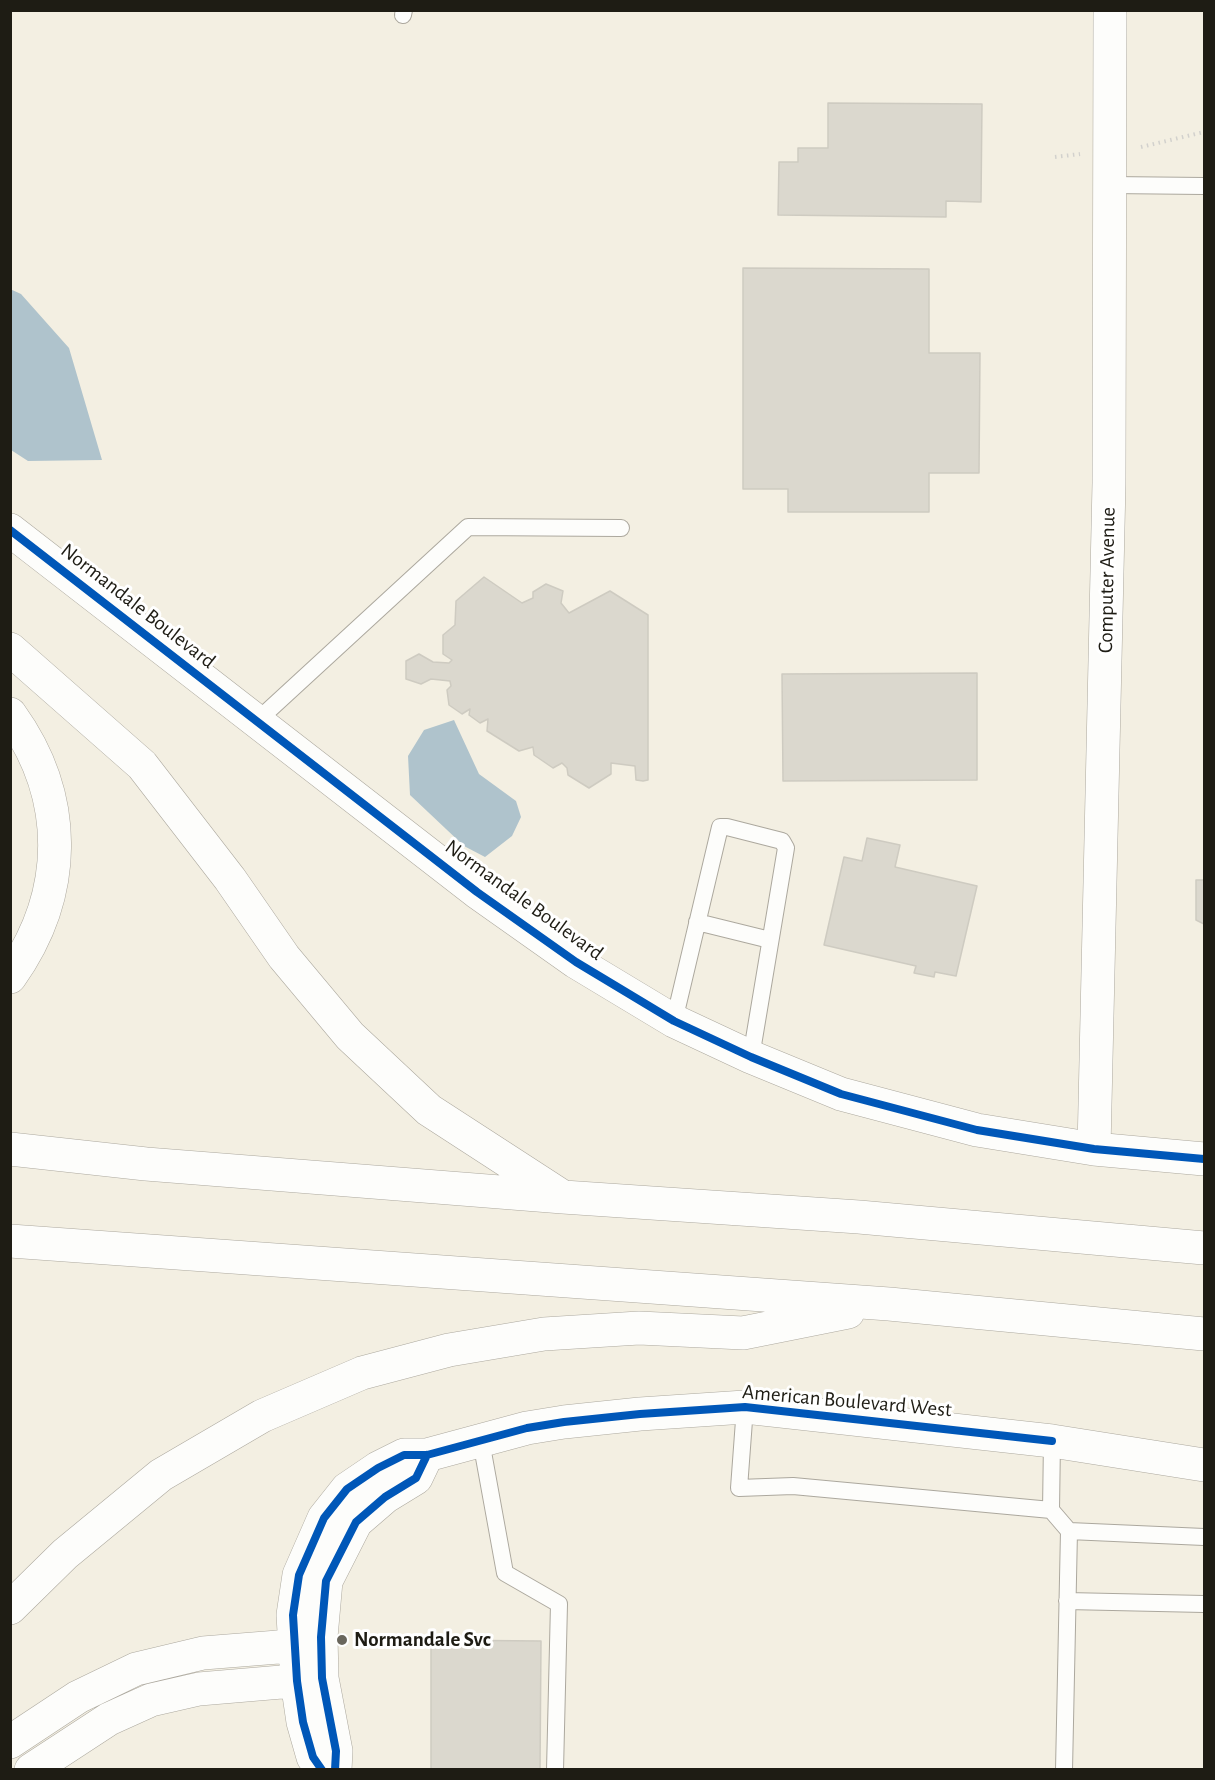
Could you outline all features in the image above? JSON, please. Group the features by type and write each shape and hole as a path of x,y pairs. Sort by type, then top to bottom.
{"main road":[{"name":"Computer Avenue","path":"1094,1149 1109,483 1110,10"},
{"name":"Normandale Boulevard","path":"10,530 477,892 576,962 674,1021 751,1057 841,1094 977,1130 1094,1149 1204,1159"},
{"path":"10,649 142,765 230,879 284,957 350,1036 429,1110 563,1197"},
{"path":"10,714 34,751 49,794 55,832 54,871 45,911 23,960 10,977"},
{"path":"10,1149 146,1164 563,1197 860,1217 1204,1248"},
{"path":"10,1241 889,1304 1204,1334"},
{"path":"10,1608 65,1554 161,1475 262,1416 362,1373 449,1350 544,1334 639,1328 743,1333 889,1304"},
{"name":"American Boulevard West","path":"322,1770 313,1757 303,1722 309,1680 308,1645 326,1581 356,1522 385,1497 416,1478 427,1455 527,1428 564,1422 745,1407 1052,1441 1204,1466"},
{"path":"10,1742 78,1696 135,1669 203,1653 308,1645"},
{"path":"30,1770 109,1719 151,1700 199,1689 309,1680"},
{"name":"American Boulevard West","path":"309,1680 336,1751 335,1770"}],"lane":[{"path":"1110,185 1204,186"},
{"path":"256,721 468,527 621,528"},
{"path":"674,1021 720,827 782,841 786,848 751,1057"},
{"path":"697,922 770,940"},
{"path":"745,1407 739,1488 794,1486 1051,1510"},
{"path":"481,1441 505,1573 559,1604 555,1770"},
{"path":"1052,1441 1051,1510 1069,1531 1064,1770"},
{"path":"1069,1531 1204,1537"},
{"path":"1067,1601 1204,1604"}],"water":[{"path":"10,289 21,294 69,348 102,460 28,461 11,450"},
{"path":"454,720 479,774 516,801 521,817 512,836 485,857 464,846 410,795 408,756 424,730"}],"building":[{"path":"828,103 982,104 981,202 946,201 946,217 778,215 779,162 798,162 798,148 828,148"},
{"path":"743,268 929,269 929,353 980,353 979,473 929,473 929,512 788,512 788,489 743,489"},
{"path":"484,577 522,603 533,598 533,592 546,584 563,591 561,603 569,613 610,591 648,615 648,780 636,780 635,766 611,763 611,774 589,788 568,775 567,768 562,763 553,768 534,755 533,747 519,751 487,731 488,719 480,723 469,715 470,709 462,714 449,705 447,690 451,686 450,681 431,679 421,684 406,679 406,661 419,654 433,662 449,663 452,660 443,654 443,635 455,625 456,601"},
{"path":"977,673 977,780 783,781 782,674"},
{"path":"867,838 900,845 895,867 977,886 956,976 935,972 934,977 914,973 916,966 824,945 844,857 862,861"},
{"path":"1196,880 1204,880 1204,924 1196,920"},
{"path":"431,1640 541,1641 540,1770 431,1770"}],"cycle path":[{"path":"10,530 477,892 576,962 674,1021 751,1057 841,1094 977,1130 1094,1149 1204,1159"},
{"path":"322,1770 313,1757 303,1722 297,1681 293,1615 299,1575 324,1518 347,1489 378,1468 404,1455 427,1455 527,1428 564,1422 745,1407 1052,1441"},
{"path":"335,1770 336,1751 322,1678 321,1637 326,1581 356,1522 385,1497 416,1478 427,1455"}],"place":[{"name":"Normandale Svc","path":"342,1640"}]}
